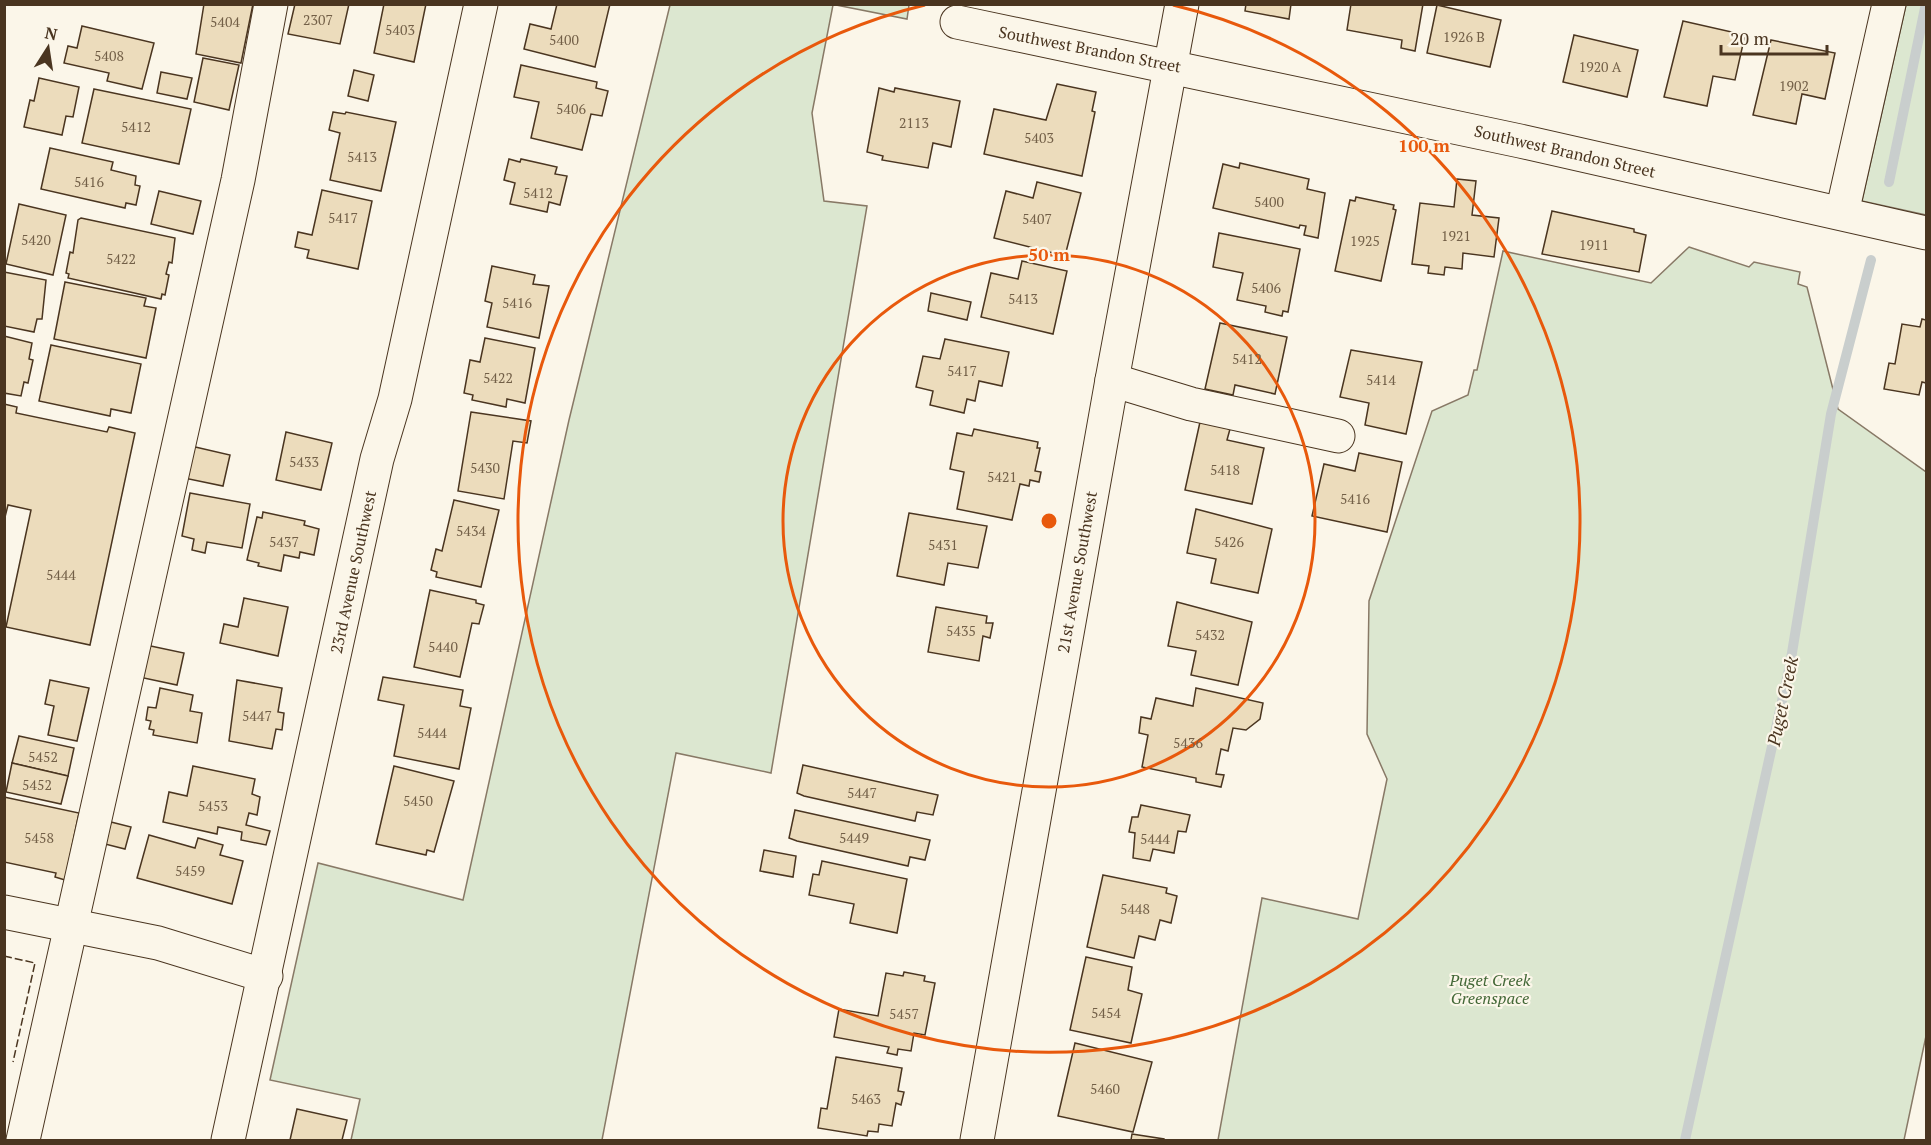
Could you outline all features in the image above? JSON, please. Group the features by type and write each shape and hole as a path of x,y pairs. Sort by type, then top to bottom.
{"street":[{"path":"23,1140 73,927 238,180 271,4"},
{"name":"23rd Avenue Southwest","path":"228,1140 266,976 377,459 395,399 481,4"},
{"name":"21st Avenue Southwest","path":"977,1140 1112,380 1182,4"},
{"path":"1842,213 1889,4"},
{"name":"Southwest Brandon Street","path":"957,22 1171,65 1926,232"},
{"path":"1112,380 1191,404 1338,436"},
{"path":"4,912 158,944 266,976"}],"green space":[{"path":"909,4 907,19 836,5"},
{"path":"670,5 833,5 812,113 824,201 867,206 771,773 676,753 602,1140 351,1140 360,1099 270,1080 318,863 463,900 569,420"},
{"path":"1906,5 1926,5 1926,215 1862,201"},
{"name":"Puget Creek Greenspace","path":"1689,247 1749,267 1754,262 1800,272 1798,284 1807,287 1838,409 1926,472 1926,1036 1904,1140 1218,1140 1262,898 1358,919 1387,779 1367,734 1369,601 1432,411 1468,395 1474,370 1477,370 1503,251 1651,283"}],"building":[{"path":"204,4 253,4 241,63 196,54"},
{"path":"295,4 349,4 340,44 288,34"},
{"path":"384,4 426,4 414,62 374,53"},
{"path":"557,4 610,4 595,67 524,49 530,24 551,29"},
{"path":"1246,4 1291,4 1289,19 1245,11"},
{"path":"1351,4 1423,4 1415,51 1401,48 1402,40 1347,30"},
{"path":"1437,5 1501,20 1490,67 1427,53"},
{"path":"1683,21 1745,35 1735,80 1713,76 1707,106 1664,97"},
{"path":"82,26 154,43 142,89 107,81 109,73 64,63 68,46 77,48"},
{"path":"1574,35 1638,50 1627,97 1563,82"},
{"path":"1771,40 1835,53 1825,99 1802,94 1796,124 1753,115"},
{"path":"203,58 239,65 229,110 194,102"},
{"path":"521,65 597,82 596,88 608,91 602,116 591,114 582,150 531,138 539,102 514,97"},
{"path":"354,70 374,75 368,101 348,96"},
{"path":"161,72 192,78 187,99 157,93"},
{"path":"39,78 79,87 73,117 66,116 62,135 24,127 30,100 34,101"},
{"path":"1057,84 1096,92 1092,111 1095,112 1082,176 984,154 994,109 1046,120"},
{"path":"879,88 894,92 895,88 960,101 951,147 933,143 928,168 882,160 883,156 867,152"},
{"path":"94,89 191,109 179,164 82,143"},
{"path":"333,112 345,114 346,112 396,122 381,191 330,180 340,133 329,130"},
{"path":"50,148 113,162 111,170 136,176 135,185 140,186 136,205 126,203 125,208 41,189"},
{"path":"509,159 520,162 521,159 557,167 555,174 567,176 560,205 549,202 547,212 510,204 515,183 504,180"},
{"path":"1240,163 1309,179 1307,189 1325,193 1318,238 1304,235 1306,226 1300,225 1299,228 1213,208 1223,164 1239,168"},
{"path":"1457,179 1476,181 1472,215 1499,218 1494,257 1463,253 1462,269 1445,267 1444,275 1428,273 1429,266 1412,264 1420,203 1454,207"},
{"path":"1037,182 1081,193 1065,256 994,238 1006,191 1033,198"},
{"path":"322,190 372,201 358,269 307,258 309,250 295,247 298,232 312,235"},
{"path":"159,191 201,201 193,234 151,224"},
{"path":"1356,197 1394,205 1393,209 1396,210 1381,281 1335,271 1350,200 1355,201"},
{"path":"19,204 66,215 53,275 6,264"},
{"path":"1552,211 1634,229 1634,232 1646,235 1639,272 1542,254"},
{"path":"81,218 175,238 172,263 169,262 166,274 169,275 165,295 162,294 161,299 68,278 69,274 66,273 70,252 73,253 78,220"},
{"path":"1219,233 1300,249 1288,312 1283,311 1282,316 1265,312 1266,306 1237,300 1243,273 1213,267"},
{"path":"1022,261 1067,271 1053,334 981,317 991,273 1018,279"},
{"path":"492,266 535,275 533,284 549,286 539,338 487,327 492,303 485,301"},
{"path":"4,272 46,280 42,319 37,319 34,332 4,326"},
{"path":"65,282 146,298 144,306 156,308 146,358 54,339"},
{"path":"931,293 971,302 967,320 928,311"},
{"path":"1922,319 1926,320 1926,383 1922,382 1919,395 1884,389 1889,363 1895,364 1902,324 1920,327"},
{"path":"1220,323 1287,337 1275,394 1235,385 1233,395 1205,389"},
{"path":"4,336 32,343 29,359 33,360 28,383 24,382 21,396 4,393"},
{"path":"485,338 535,348 525,403 507,399 506,407 472,400 473,395 464,393 470,360 480,362"},
{"path":"945,339 1009,352 1002,386 979,381 975,401 967,399 964,413 930,405 933,391 916,387 923,356 940,359"},
{"path":"51,345 141,364 131,413 111,409 110,416 39,401"},
{"path":"1351,350 1422,362 1406,434 1365,425 1369,403 1340,397"},
{"path":"4,404 17,407 16,413 107,432 109,427 135,433 90,645 6,627 31,510 8,505 4,521"},
{"path":"471,412 531,421 527,443 513,441 504,499 458,491"},
{"path":"1200,422 1230,429 1227,440 1264,448 1252,504 1185,490"},
{"path":"974,429 1038,442 1037,448 1040,448 1035,471 1041,472 1039,482 1030,480 1029,486 1020,484 1012,520 957,509 964,472 950,469 957,433 972,436"},
{"path":"286,432 332,443 321,490 276,480"},
{"path":"191,446 230,455 223,486 184,478"},
{"path":"1359,453 1402,462 1387,532 1312,516 1324,464 1355,471"},
{"path":"190,493 250,504 242,548 207,542 205,553 192,550 194,539 182,536"},
{"path":"454,500 499,510 481,587 436,577 437,572 431,570 436,549 442,551"},
{"path":"1196,509 1272,529 1258,593 1211,583 1216,559 1187,553"},
{"path":"263,512 305,521 304,525 319,529 314,555 300,552 299,558 284,555 281,571 258,566 259,563 247,560 257,517 262,518"},
{"path":"909,513 987,526 978,568 948,563 944,585 897,576"},
{"path":"430,590 476,600 476,603 484,605 479,624 472,623 460,677 414,667"},
{"path":"244,598 288,607 278,656 220,643 224,624 238,627"},
{"path":"1177,602 1252,622 1238,685 1191,675 1196,651 1168,646"},
{"path":"936,607 987,616 986,623 993,623 990,638 983,636 979,661 928,652"},
{"path":"146,645 184,653 177,685 139,677"},
{"path":"383,677 463,690 460,706 471,708 459,769 394,756 404,705 378,700"},
{"path":"50,680 89,688 77,741 48,735 54,706 45,704"},
{"path":"237,680 282,688 278,712 284,713 282,730 276,729 272,749 229,741"},
{"path":"160,688 193,695 190,711 202,713 197,743 153,735 154,730 149,729 151,721 146,720 148,707 156,708"},
{"path":"1196,688 1263,703 1260,719 1246,730 1233,728 1228,751 1221,749 1216,774 1224,775 1221,787 1196,782 1196,778 1142,767 1148,735 1139,733 1141,717 1151,719 1156,698 1193,706"},
{"path":"19,736 74,748 68,776 12,763"},
{"path":"12,763 68,776 61,804 6,792"},
{"path":"803,765 938,795 933,815 917,812 915,821 804,796 797,793"},
{"path":"193,766 255,779 252,794 260,797 257,815 249,813 246,825 270,831 266,845 241,840 242,832 218,827 217,834 163,822 169,792 187,796"},
{"path":"394,766 454,781 434,852 427,850 426,855 376,844"},
{"path":"4,797 79,813 65,880 55,877 56,873 4,862"},
{"path":"1141,805 1190,815 1186,832 1178,831 1174,853 1153,849 1150,861 1133,858 1135,833 1129,832 1132,817 1138,817"},
{"path":"795,810 930,840 925,860 910,857 908,866 789,838"},
{"path":"111,822 131,827 125,849 105,844"},
{"path":"149,835 195,848 198,838 223,845 220,855 243,861 232,904 137,878"},
{"path":"764,850 796,856 793,877 760,871"},
{"path":"822,861 907,879 897,933 850,923 854,904 809,895 813,874 819,875"},
{"path":"1103,875 1167,888 1166,893 1177,896 1171,923 1160,920 1155,940 1139,936 1134,958 1087,947"},
{"path":"1086,957 1132,967 1128,990 1142,994 1131,1043 1070,1030"},
{"path":"904,972 925,976 924,981 935,983 925,1035 914,1033 911,1051 898,1049 897,1055 887,1053 889,1047 834,1037 839,1009 878,1016 886,973 903,976"},
{"path":"1075,1043 1152,1062 1133,1132 1058,1116"},
{"path":"836,1057 902,1068 898,1091 904,1092 901,1105 896,1103 892,1126 879,1124 878,1132 868,1131 867,1136 818,1128 821,1108 827,1109"},
{"path":"297,1109 347,1120 342,1140 290,1140"},
{"path":"1132,1134 1164,1139 1164,1140 1131,1140"}],"waterway":[{"name":"Puget Creek","path":"1889,182 1925,8"},
{"name":"Puget Creek","path":"1685,1140 1790,665 1831,414 1871,260"}],"fence":[{"path":"4,956 35,963 13,1062"}]}
